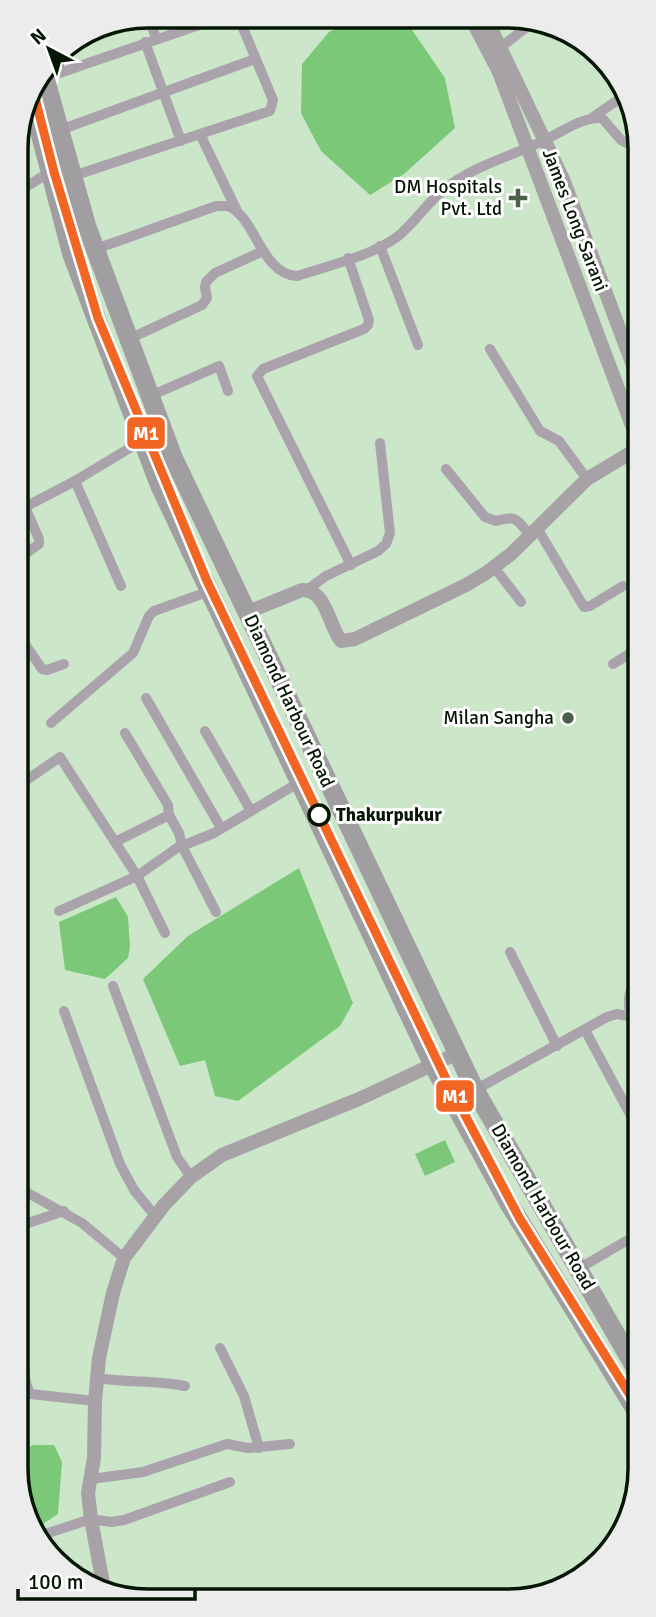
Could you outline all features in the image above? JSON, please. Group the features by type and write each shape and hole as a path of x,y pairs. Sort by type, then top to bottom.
{"highway":[{"name":"Diamond Harbour Road","path":"47,84 86,223 173,457 475,1090 628,1355"},
{"name":"Diamond Harbour Road","path":"34,111 72,255 159,484 433,1065 508,1202 628,1397"},
{"path":"65,229 86,223"},
{"path":"256,690 278,680"}],"main road":[{"name":"James Long Sarani","path":"476,28 499,72 628,415"},
{"path":"491,28 563,179 628,352"},
{"path":"248,612 308,589 320,599 341,641 348,642 466,585 494,567 587,479 628,454"},
{"path":"102,1580 90,1519 95,1401 99,1358 113,1293 124,1258 164,1205 191,1177 222,1155 359,1099 458,1053"}],"street":[{"path":"150,28 163,92 181,141"},
{"path":"84,61 188,28"},
{"path":"73,176 270,111 273,100 243,28"},
{"path":"501,47 524,29"},
{"path":"60,130 255,59"},
{"path":"200,134 238,213 263,251 278,268 288,275 297,276 380,246 398,236 440,192 461,177 545,141 593,117 618,100"},
{"path":"593,117 602,118 621,140 628,144"},
{"path":"28,186 50,172"},
{"path":"96,249 216,206 227,206 238,213"},
{"path":"380,246 418,345"},
{"path":"129,339 202,305 207,298 205,287 210,277 263,251"},
{"path":"348,258 369,320 368,325 364,329 263,369 257,376 351,565"},
{"path":"490,349 540,431 559,441 587,479"},
{"path":"150,396 219,366 228,391"},
{"path":"28,505 75,481 142,440"},
{"path":"308,589 326,576 378,551 386,544 390,533 380,443"},
{"path":"446,469 485,517 496,521 514,517 533,532 584,607 623,586"},
{"path":"75,481 121,586"},
{"path":"28,514 39,539 39,544 28,552"},
{"path":"494,567 521,602"},
{"path":"51,723 133,653 149,616 154,611 210,591"},
{"path":"28,649 42,669 64,664"},
{"path":"613,664 628,655"},
{"path":"146,698 221,828"},
{"path":"205,731 251,811"},
{"path":"125,733 168,805 169,816 179,833 182,846 215,912"},
{"path":"28,779 60,757 137,876 165,933"},
{"path":"59,911 137,876 182,846 221,828 300,782"},
{"path":"115,842 169,816"},
{"path":"510,952 557,1046"},
{"path":"113,986 177,1157 191,1177"},
{"path":"64,1011 120,1164 134,1190 156,1217"},
{"path":"475,1090 607,1017 628,1016"},
{"path":"585,1030 628,1110"},
{"path":"28,1193 82,1223 124,1258"},
{"path":"28,1223 64,1211"},
{"path":"578,1269 628,1241"},
{"path":"220,1348 244,1396 260,1448"},
{"path":"97,1378 185,1386"},
{"path":"28,1388 30,1394 95,1401"},
{"path":"91,1479 143,1472 227,1444 260,1448 290,1444"},
{"path":"47,1534 90,1519 111,1522 124,1520 230,1482"}],"shaded area":[{"path":"338,28 411,28 445,78 455,128 404,174 370,195 321,151 301,113 302,64 329,32"},
{"path":"299,868 353,1003 340,1026 238,1101 215,1096 205,1060 180,1066 143,979 188,936"},
{"path":"116,897 128,917 128,958 105,979 65,970 59,922"},
{"path":"445,1140 455,1162 425,1176 415,1154"},
{"path":"33,1445 54,1445 62,1462 58,1514 42,1525 29,1485 28,1448"}],"transit line":[{"name":"M1","path":"37,104 98,318 207,581 447,1081 520,1219 628,1392"}],"place":[{"name":"DM Hospitals Pvt. Ltd","path":"518,198"},
{"name":"Milan Sangha","path":"568,718"},
{"name":"Thakurpukur","path":"319,815"}]}
